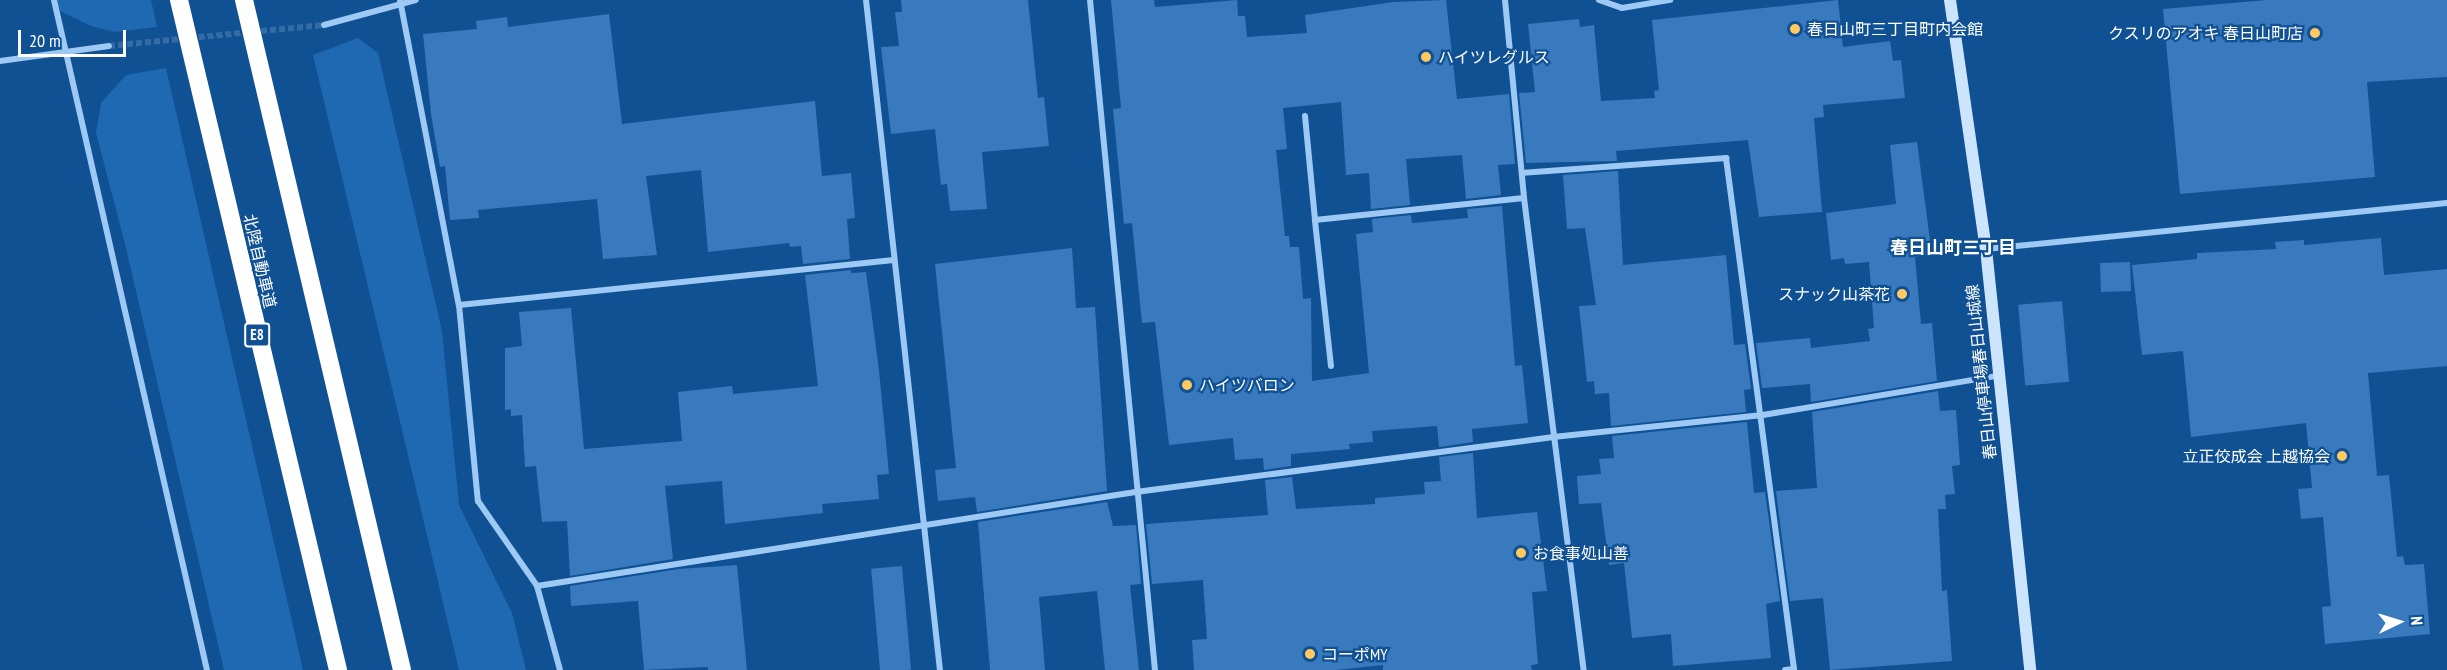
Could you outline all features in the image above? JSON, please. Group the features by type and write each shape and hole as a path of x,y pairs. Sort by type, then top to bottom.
{"highway":[{"name":"北陸自動車道","path":"179,0 338,670"},
{"path":"244,0 402,670"}],"main road":[{"name":"春日山停車場春日山城線","path":"1950,0 1986,249 1997,376 2030,670"}],"street":[{"path":"54,0 207,670"},
{"path":"324,26 400,1 416,0"},
{"path":"866,0 922,528 940,670"},
{"path":"1090,0 1155,670"},
{"path":"1505,0 1524,198 1584,670"},
{"path":"1599,0 1622,8 1670,0"},
{"path":"400,1 459,305 478,501 537,586 561,670"},
{"path":"0,62 109,46"},
{"path":"1305,116 1331,366"},
{"path":"1522,173 1726,158 1763,415 1794,669 1785,670"},
{"path":"1315,220 1524,198"},
{"path":"1986,249 2447,202"},
{"path":"459,305 894,260"},
{"path":"537,586 922,528 1136,492 1553,437 1763,415 1997,376"}],"shaded area":[{"path":"56,0 151,0 157,27 114,32 91,26 60,11"},
{"path":"358,38 378,53 442,331 459,505 512,613 526,670 459,670 313,55"},
{"path":"166,68 303,670 224,670 126,248 96,133 101,103 126,75"}],"building":[{"path":"901,0 1028,0 1038,98 1044,97 1049,146 982,152 987,209 950,211 947,184 941,185 935,129 891,134 881,47 899,46 895,12 902,12"},
{"path":"1111,0 1154,0 1155,7 1237,0 1238,16 1245,16 1247,37 1307,33 1305,15 1393,2 1446,0 1457,99 1509,94 1515,164 1498,165 1501,195 1466,199 1462,155 1406,159 1410,205 1371,209 1369,173 1346,175 1341,102 1283,108 1287,149 1276,150 1285,236 1289,236 1290,247 1299,247 1303,299 1311,298 1312,381 1369,373 1356,234 1373,232 1372,219 1411,215 1412,223 1468,218 1467,209 1502,206 1515,366 1522,365 1528,423 1472,429 1473,442 1439,447 1437,426 1372,431 1373,442 1349,444 1350,449 1291,454 1291,466 1264,470 1263,458 1235,460 1233,438 1169,445 1155,322 1142,323 1132,223 1124,224 1113,109 1121,108"},
{"path":"1838,0 1843,47 1890,41 1893,61 1901,60 1905,98 1823,105 1824,117 1814,118 1822,212 1759,217 1748,140 1616,151 1617,161 1526,163 1519,93 1535,92 1528,24 1579,19 1580,27 1594,25 1601,101 1655,98 1654,91 1659,90 1652,20"},
{"path":"2267,0 2447,0 2447,77 2367,82 2375,177 2180,194 2163,9"},
{"path":"609,14 622,124 815,101 822,176 851,173 855,218 847,219 850,259 803,264 801,246 790,247 789,243 708,252 701,170 646,176 657,255 603,259 597,199 478,210 479,218 450,220 445,166 440,167 431,114 423,34 477,29 476,21 507,17 508,27"},
{"path":"1917,142 1932,255 1915,257 1921,324 1932,323 1937,381 1811,402 1810,384 1762,388 1756,343 1810,338 1811,348 1870,341 1868,329 1874,328 1869,262 1845,264 1844,258 1831,260 1826,213 1896,204 1890,145"},
{"path":"1618,171 1623,265 1726,255 1734,345 1745,344 1751,389 1744,390 1746,412 1611,426 1609,393 1595,394 1594,381 1587,382 1579,306 1596,305 1585,228 1567,229 1563,175"},
{"path":"2381,238 2384,275 2447,269 2447,366 2368,373 2377,476 2389,475 2397,557 2403,556 2405,565 2424,564 2430,634 2325,644 2322,607 2331,606 2323,517 2301,519 2298,489 2312,488 2306,423 2191,437 2183,351 2142,355 2132,265 2197,259 2197,253 2276,249 2275,242 2304,240 2304,245"},
{"path":"1072,248 1076,308 1095,307 1107,491 977,512 975,497 938,501 935,470 956,468 935,264"},
{"path":"2130,262 2131,291 2101,292 2100,263"},
{"path":"851,270 851,273 866,272 879,370 889,474 877,475 879,499 822,504 823,513 725,524 722,481 665,486 673,559 570,576 567,521 542,522 536,466 525,467 522,415 511,416 511,409 505,410 505,348 522,346 519,312 571,308 584,449 682,441 678,392 732,386 733,394 818,386 805,275"},
{"path":"2062,301 2069,382 2025,386 2018,305"},
{"path":"1938,391 1940,411 1956,410 1960,465 1952,466 1955,494 1945,495 1946,509 1938,509 1942,591 1947,590 1952,661 1830,670 1823,598 1790,601 1776,491 1817,488 1812,412"},
{"path":"1747,422 1754,493 1765,492 1780,601 1766,604 1771,658 1673,666 1671,634 1632,638 1624,563 1609,565 1601,503 1579,504 1577,476 1601,474 1599,459 1614,458 1612,436"},
{"path":"1473,453 1477,518 1537,512 1547,591 1532,592 1538,664 1531,665 1532,670 1383,670 1383,665 1336,670 1194,670 1192,640 1207,639 1203,580 1152,584 1146,524 1268,515 1265,480 1292,477 1296,509 1375,504 1375,498 1425,494 1424,482 1441,481 1439,457"},
{"path":"1107,502 1113,526 1136,525 1141,584 1130,585 1139,670 1105,670 1097,591 1039,597 1045,670 990,670 978,522"},
{"path":"737,565 747,670 708,670 708,667 644,670 638,601 571,606 570,586 679,569"},
{"path":"902,566 911,670 880,670 871,569"}],"tunnel":[{"path":"109,46 324,25"}],"place":[{"name":"春日山町三丁目町内会館","path":"1795,29"},
{"name":"クスリのアオキ 春日山町店","path":"2315,33"},
{"name":"ハイツレグルス","path":"1426,57"},
{"name":"スナック山茶花","path":"1902,294"},
{"name":"ハイツバロン","path":"1187,385"},
{"name":"立正佼成会 上越協会","path":"2342,456"},
{"name":"お食事処山善","path":"1521,553"},
{"name":"コーポMY","path":"1310,654"}],"district":[{"name":"春日山町三丁目","path":"1953,248"}]}
